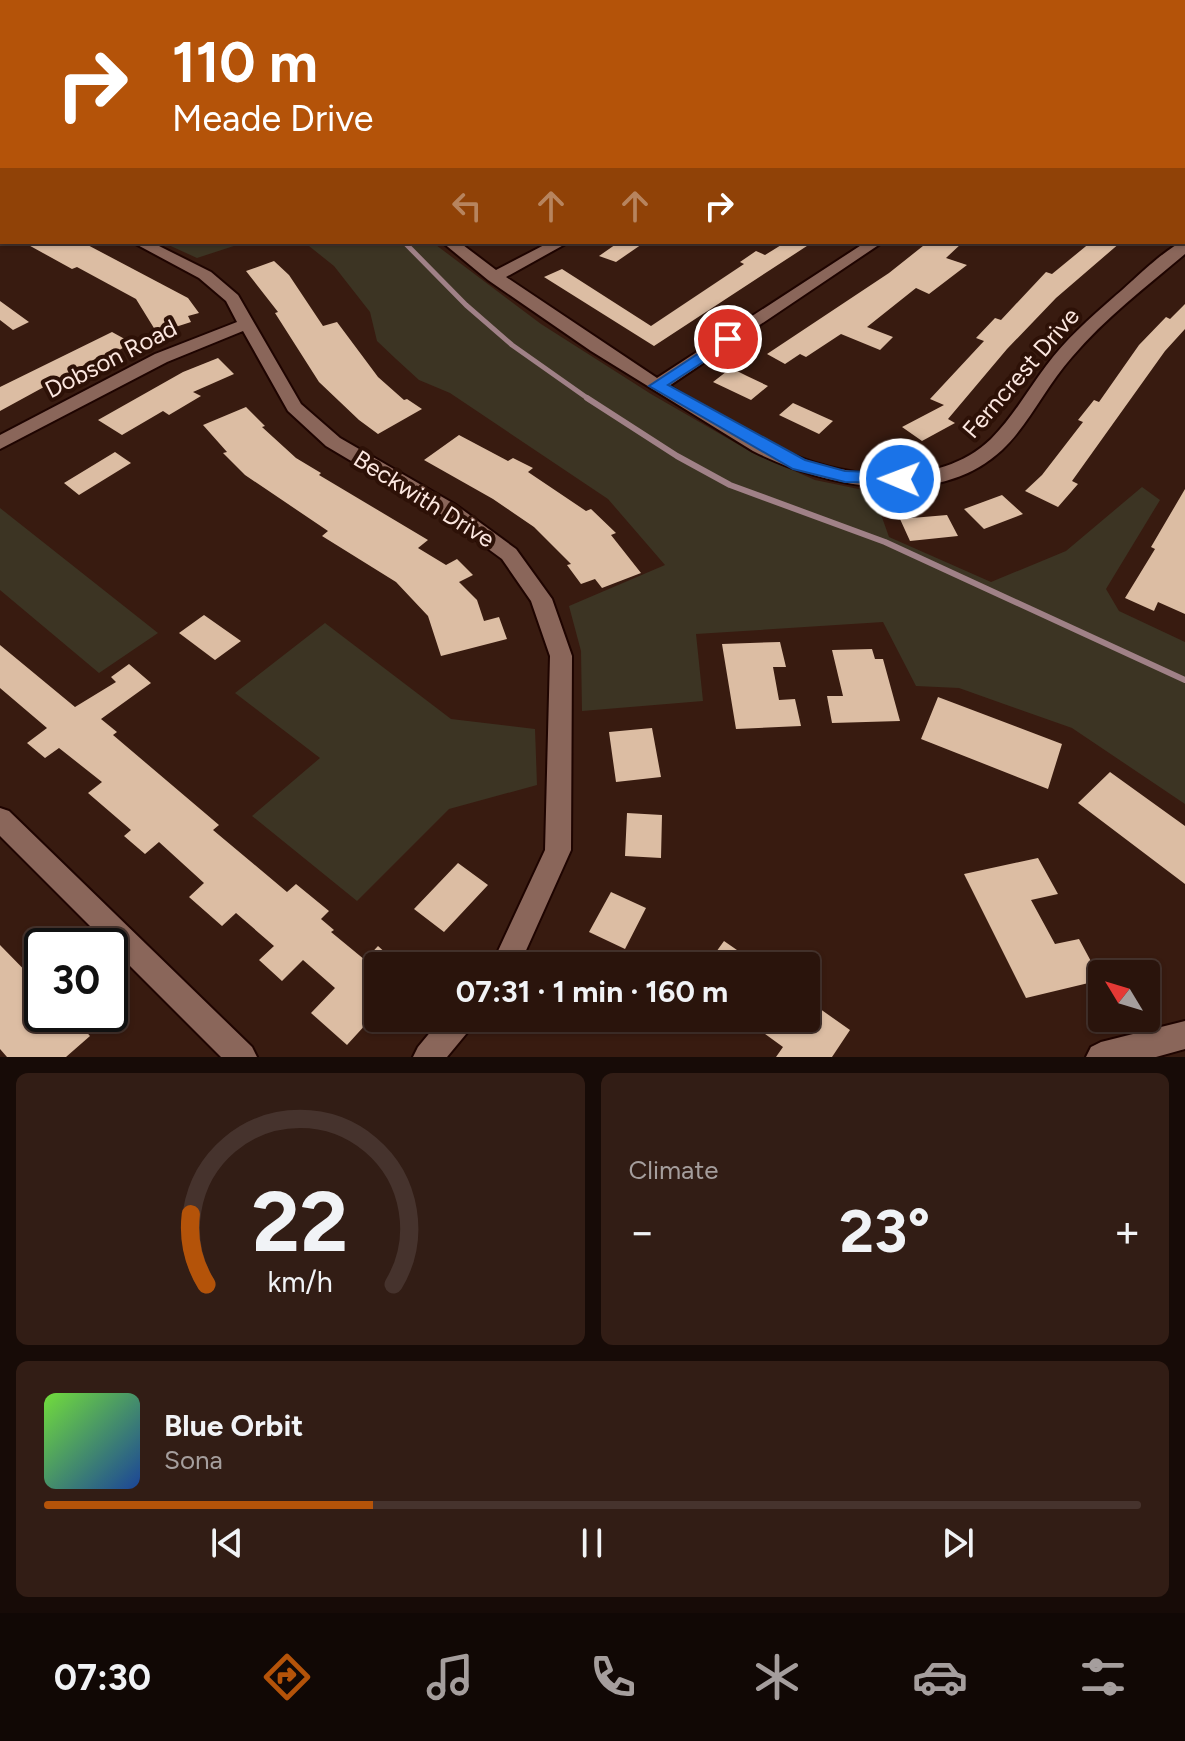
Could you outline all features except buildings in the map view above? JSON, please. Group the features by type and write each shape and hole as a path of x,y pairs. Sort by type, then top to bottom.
{"street":[{"name":"Beckwith Drive","path":"143,244 205,275 232,298 294,407 333,442 449,510 509,554 541,599 561,656 558,850 511,952"},
{"name":"Ferncrest Drive","path":"452,244 550,319 657,386 799,465 883,481 956,470 984,456 1062,356 1185,246"},
{"path":"494,277 558,244"},
{"path":"657,386 873,244"},
{"name":"Dobson Road","path":"0,443 161,358 246,324"},
{"path":"0,819 242,1057"},
{"path":"428,1057 449,1032"},
{"path":"1101,1057 1185,1035"}],"shaded area":[{"path":"166,244 240,244 197,258"},
{"path":"306,244 435,244 541,324 651,394 753,453 815,480 873,492 889,537 991,582 1066,551 1142,487 1160,500 1106,589 1119,611 1185,642 1185,804 1072,728 959,688 916,686 883,622 696,634 703,701 582,711 581,651 569,606 665,565 608,499 450,393 419,380 377,341 370,312 334,266"},
{"path":"0,508 158,633 99,673 0,590"},
{"path":"325,623 451,719 535,729 537,785 449,809 357,901 252,816 320,758 235,693"}],"waterway":[{"path":"406,244 466,305 512,345 589,399"},
{"path":"589,399 677,456 730,485 885,542 1185,680"}],"route":[{"path":"728,339 657,386 799,465 845,476 883,481 900,479"}]}
